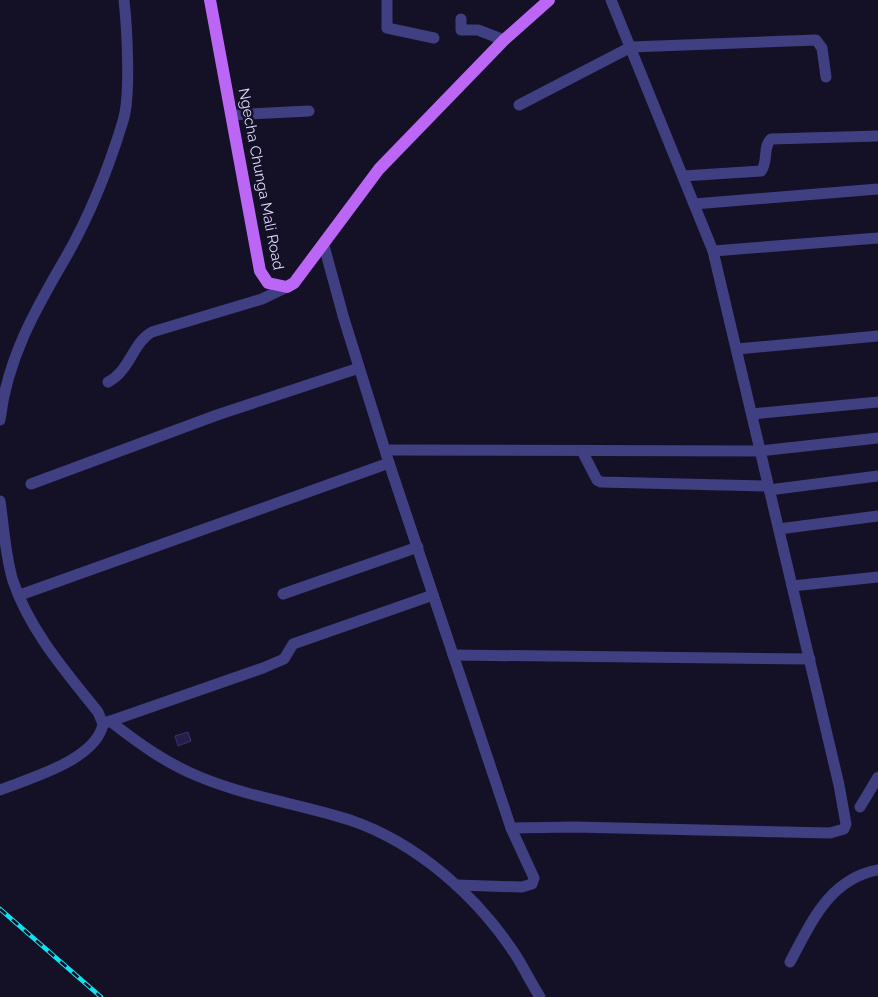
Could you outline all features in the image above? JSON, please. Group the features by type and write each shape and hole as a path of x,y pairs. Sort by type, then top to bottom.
{"main road":[{"name":"Ngecha Chunga Mali Road","path":"210,0 260,271 268,283 287,287 294,284 324,246 379,169 504,40 549,0"}],"street":[{"path":"0,420 6,381 19,344 34,312 66,256 93,199 124,120 127,84 124,0"},
{"path":"387,0 387,28 434,38"},
{"path":"511,828 575,827 728,832 838,832 846,824 810,659 713,251 611,0"},
{"path":"461,19 461,30 478,30 504,40"},
{"path":"519,105 631,47 816,40 822,48 826,77"},
{"path":"232,115 309,111"},
{"path":"683,176 760,171 766,163 766,146 771,139 878,136"},
{"path":"694,204 878,189"},
{"path":"713,251 878,238"},
{"path":"324,246 359,368 433,595 511,828 534,878 532,884 522,887 456,885"},
{"path":"108,382 123,371 145,337 152,332 262,299 287,287"},
{"path":"737,349 878,336"},
{"path":"31,484 217,415 359,368"},
{"path":"752,414 878,402"},
{"path":"386,450 760,451 878,438"},
{"path":"582,451 597,480 601,482 769,488 878,476"},
{"path":"20,595 390,463"},
{"path":"0,501 8,557 20,595 48,648 107,722 165,760 200,777 247,793 351,820 381,834 419,856 456,885 483,914 510,947 540,997"},
{"path":"779,529 878,516"},
{"path":"283,594 418,547"},
{"path":"792,586 878,577"},
{"path":"0,790 54,770 76,757 97,736 107,722 263,668 284,659 293,644 433,595"},
{"path":"453,655 810,659"},
{"path":"860,807 878,778"},
{"path":"790,962 826,899 844,883 860,874 878,870"}],"building":[{"path":"188,732 191,741 178,746 175,736"}],"railway":[{"path":"0,909 101,997"}]}
